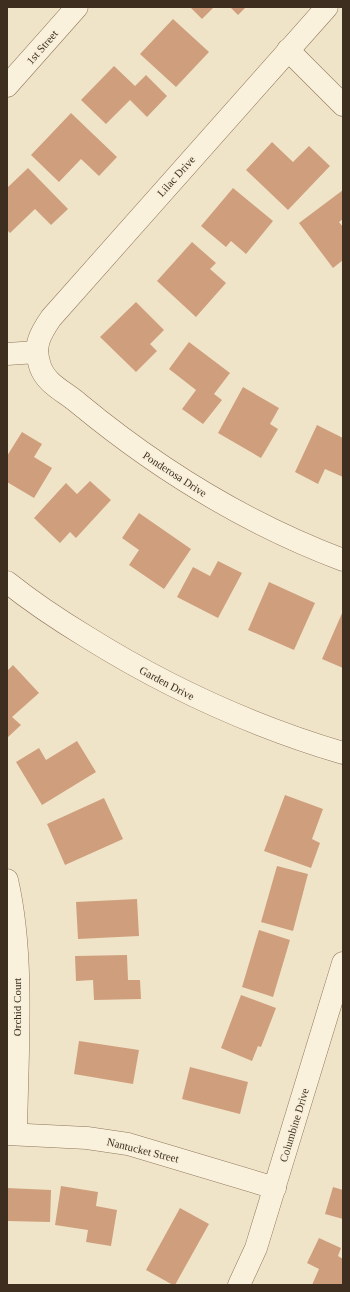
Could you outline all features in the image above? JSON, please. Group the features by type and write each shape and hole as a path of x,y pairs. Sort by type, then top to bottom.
{"street":[{"name":"1st Street","path":"7,86 77,7"},
{"name":"Lilac Drive","path":"38,352 38,337 51,318 327,7"},
{"path":"288,50 343,105"},
{"path":"7,354 38,352"},
{"name":"Ponderosa Drive","path":"38,352 40,366 46,378 54,386 73,398 119,436 195,489 258,524 343,560"},
{"name":"Garden Drive","path":"7,582 58,620 110,652 193,697 246,720 343,753"},
{"name":"Orchid Court","path":"7,880 14,908 18,1002 12,1134"},
{"name":"Columbine Drive","path":"238,1285 256,1248 343,963"},
{"name":"Nantucket Street","path":"12,1134 87,1138 128,1144 275,1188"}],"building":[{"path":"190,7 214,7 202,19"},
{"path":"230,7 246,7 238,15"},
{"path":"173,19 209,52 176,87 140,54"},
{"path":"114,66 135,86 146,75 167,96 147,117 130,100 106,124 81,100"},
{"path":"71,113 117,157 99,176 81,159 59,182 31,155"},
{"path":"272,142 293,162 309,146 330,166 288,210 246,170"},
{"path":"28,168 68,209 51,225 35,209 10,233 7,230 7,188"},
{"path":"233,188 273,221 246,254 231,241 226,247 201,226"},
{"path":"343,190 343,219 339,222 343,227 343,260 333,268 299,223"},
{"path":"192,242 216,263 210,269 226,283 196,317 157,281"},
{"path":"136,302 164,330 150,344 157,351 136,372 100,337"},
{"path":"189,342 230,373 214,394 222,400 203,424 182,409 196,390 169,369"},
{"path":"243,387 279,408 270,424 278,429 261,458 218,433"},
{"path":"317,425 343,438 343,477 325,469 318,484 295,472"},
{"path":"22,432 42,444 34,457 52,468 34,498 7,482 7,456"},
{"path":"90,481 111,500 76,538 70,532 60,543 34,518 66,483 77,494"},
{"path":"139,513 191,549 164,589 129,565 139,550 122,538"},
{"path":"218,561 242,573 218,618 177,597 193,567 210,576"},
{"path":"269,582 315,603 294,650 248,630"},
{"path":"343,611 343,668 322,659"},
{"path":"13,665 39,693 12,717 21,725 7,738 7,671"},
{"path":"77,741 96,772 42,805 16,762 39,748 46,760"},
{"path":"285,795 323,809 312,839 320,843 311,868 264,851"},
{"path":"104,798 123,839 65,865 47,824"},
{"path":"277,866 308,874 293,931 261,922"},
{"path":"137,899 139,936 78,939 76,902"},
{"path":"259,930 290,940 273,997 242,987"},
{"path":"127,955 128,980 140,980 141,999 94,1000 93,980 76,981 75,956"},
{"path":"241,995 276,1008 261,1047 258,1046 252,1061 221,1048"},
{"path":"79,1041 139,1050 133,1084 74,1074"},
{"path":"190,1067 248,1082 240,1114 182,1099"},
{"path":"61,1186 98,1192 96,1206 117,1210 111,1246 86,1242 88,1230 55,1225"},
{"path":"333,1187 343,1190 343,1219 325,1214"},
{"path":"7,1188 51,1190 50,1222 7,1221"},
{"path":"180,1208 209,1224 175,1285 173,1285 146,1270"},
{"path":"319,1238 341,1248 338,1256 343,1259 343,1285 312,1285 319,1269 307,1263"}]}
